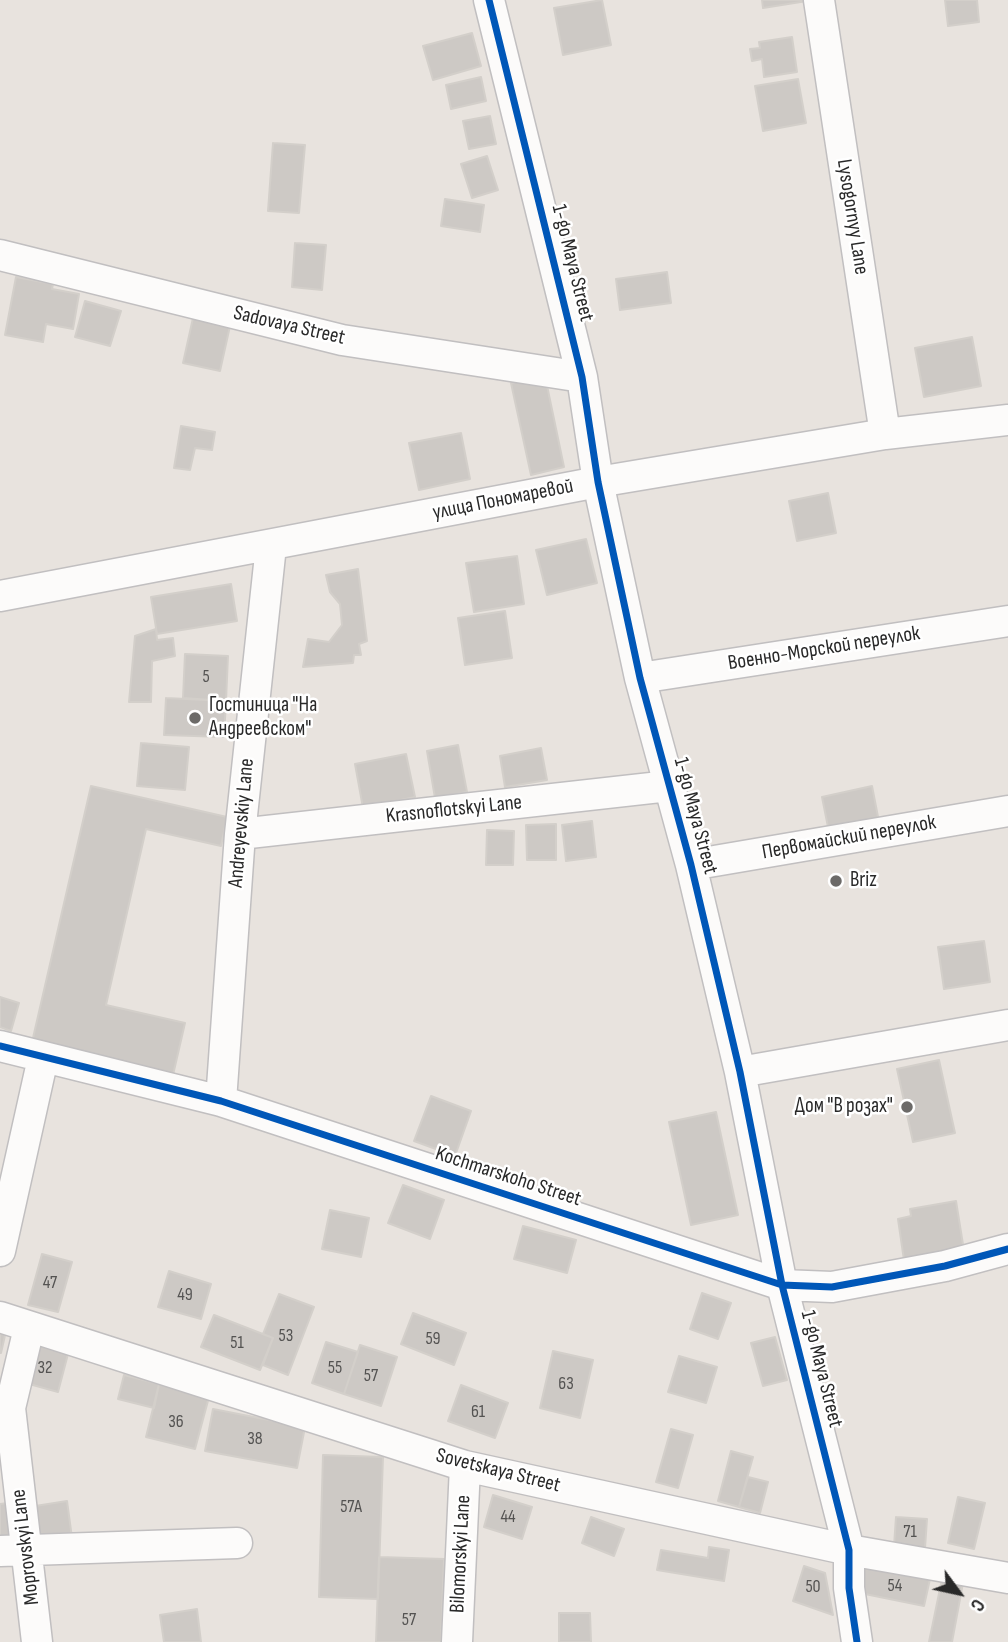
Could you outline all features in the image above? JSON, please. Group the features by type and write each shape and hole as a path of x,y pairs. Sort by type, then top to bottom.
{"street":[{"name":"1-go Maya Street","path":"489,0 582,377 598,482 640,678 691,865 740,1072 782,1285 849,1550 849,1588 857,1642"},
{"name":"Lysogornyy Lane","path":"819,0 885,435"},
{"name":"Sadovaya Street","path":"0,255 342,340 582,377"},
{"name":"улица Пономаревой","path":"0,596 598,482 885,435 1008,420"},
{"name":"Andreyevskiy Lane","path":"221,1101 240,834 271,546"},
{"name":"Военно-Морской переулок","path":"640,678 1008,621"},
{"name":"Krasnoflotskyi Lane","path":"240,834 668,786"},
{"name":"Первомайский переулок","path":"691,865 1008,811"},
{"path":"740,1072 1008,1025"},
{"name":"Kochmarskoho Street","path":"0,1046 221,1101 782,1285 832,1287 945,1266 1008,1249"},
{"path":"0,1251 43,1058"},
{"name":"Sovetskaya Street","path":"0,1317 465,1465 849,1550 1008,1578"},
{"name":"Moprovskyi Lane","path":"29,1328 10,1408 13,1549 37,1642"},
{"name":"Bilomorskyi Lane","path":"457,1642 465,1465"},
{"path":"13,1549 237,1543"}],"building":[{"path":"602,0 611,45 563,55 554,8"},
{"path":"762,0 807,0 807,1 763,8"},
{"path":"945,0 977,0 979,22 948,26"},
{"path":"472,33 481,66 433,80 423,46"},
{"path":"792,37 797,72 764,77 762,59 752,61 750,49 760,48 759,42"},
{"path":"481,77 486,101 451,109 446,85"},
{"path":"798,79 806,123 763,131 755,86"},
{"path":"490,116 496,144 469,149 463,121"},
{"path":"273,143 305,145 299,213 268,211"},
{"path":"487,156 498,190 472,198 461,164"},
{"path":"445,199 484,205 480,232 441,226"},
{"path":"295,243 326,245 322,290 292,287"},
{"path":"667,272 671,303 620,310 616,279"},
{"path":"16,277 53,284 52,289 79,294 73,329 46,324 43,342 5,335"},
{"path":"85,301 121,311 110,346 75,337"},
{"path":"193,318 230,326 220,371 183,363"},
{"path":"972,337 981,386 924,397 915,348"},
{"path":"545,376 564,467 531,475 511,383"},
{"path":"181,426 215,432 212,450 195,448 190,470 174,468"},
{"path":"461,433 470,479 419,490 409,443"},
{"path":"828,493 836,533 797,541 789,501"},
{"path":"586,539 597,583 547,595 536,550"},
{"path":"517,556 524,604 474,612 466,563"},
{"path":"358,569 367,641 359,644 361,655 354,655 353,663 303,667 308,639 329,642 342,625 340,604 330,592 326,575"},
{"path":"231,584 237,621 157,634 151,597"},
{"path":"505,611 512,658 465,665 458,618"},
{"path":"156,629 157,640 173,638 175,656 152,661 151,702 129,702 135,636"},
{"path":"185,654 228,656 226,701 183,698"},
{"name":"Гостиница \"На Андреевском\"","path":"166,698 226,701 224,737 164,735"},
{"path":"141,743 189,747 185,790 137,786"},
{"path":"458,745 467,792 435,798 427,751"},
{"path":"541,748 547,780 505,787 500,756"},
{"path":"406,754 415,797 363,808 355,764"},
{"path":"91,786 227,817 221,846 146,829 106,1005 185,1023 173,1075 35,1043 33,1038"},
{"path":"872,786 879,822 829,832 822,797"},
{"path":"592,821 596,857 566,861 562,825"},
{"path":"556,824 556,860 527,860 526,825"},
{"path":"487,830 514,831 513,865 486,865"},
{"path":"984,941 990,982 944,989 938,947"},
{"path":"0,997 19,1003 11,1031 0,1027"},
{"path":"939,1060 955,1133 913,1142 897,1069"},
{"path":"431,1096 471,1111 455,1156 414,1141"},
{"path":"716,1112 738,1215 691,1225 669,1122"},
{"path":"403,1185 444,1200 430,1239 388,1223"},
{"path":"956,1201 965,1257 905,1267 898,1219 911,1216 910,1209"},
{"path":"330,1210 369,1218 361,1257 322,1249"},
{"path":"523,1226 576,1240 567,1273 514,1259"},
{"path":"42,1254 72,1262 58,1312 28,1305"},
{"path":"169,1271 211,1284 201,1319 158,1307"},
{"path":"702,1293 731,1303 718,1339 690,1329"},
{"path":"279,1294 314,1307 288,1375 263,1365 273,1338 263,1334"},
{"path":"413,1313 466,1333 454,1365 401,1344"},
{"path":"214,1315 273,1338 260,1370 201,1347"},
{"path":"0,1330 6,1331 1,1353 0,1353"},
{"path":"775,1337 787,1380 763,1386 751,1343"},
{"path":"326,1342 358,1352 344,1394 312,1383"},
{"path":"33,1344 68,1354 58,1392 22,1382"},
{"path":"360,1345 397,1357 381,1406 344,1394"},
{"path":"553,1351 593,1360 580,1418 540,1408"},
{"path":"679,1356 717,1367 706,1403 668,1392"},
{"path":"124,1375 159,1384 154,1408 118,1399"},
{"path":"159,1384 209,1397 195,1449 146,1437"},
{"path":"461,1385 508,1403 495,1438 448,1421"},
{"path":"213,1409 305,1427 297,1468 205,1451"},
{"path":"671,1429 693,1435 678,1488 656,1482"},
{"path":"731,1451 753,1457 739,1507 718,1501"},
{"path":"323,1455 383,1457 378,1599 319,1597"},
{"path":"748,1477 768,1482 760,1513 739,1507"},
{"path":"493,1495 532,1507 522,1539 484,1527"},
{"path":"958,1497 985,1503 974,1549 948,1543"},
{"path":"67,1501 72,1538 34,1544 29,1507"},
{"path":"8,1503 12,1545 0,1546 0,1504"},
{"path":"591,1517 624,1529 614,1556 582,1543"},
{"path":"896,1517 927,1519 925,1548 894,1546"},
{"path":"709,1547 729,1550 724,1581 657,1570 661,1550 708,1558"},
{"path":"379,1557 444,1559 441,1642 376,1642"},
{"path":"804,1566 825,1573 833,1615 793,1601"},
{"path":"865,1566 930,1579 924,1606 860,1593"},
{"path":"942,1579 963,1583 952,1642 929,1642"},
{"path":"197,1609 201,1642 164,1642 160,1615"},
{"path":"559,1613 590,1613 591,1642 559,1642"}],"cycle path":[{"path":"489,0 582,377 598,482 640,678 691,865 740,1072 782,1285 849,1550 849,1588 857,1642"},
{"path":"0,1046 221,1101 782,1285 832,1287 945,1266 1008,1249"}],"place":[{"name":"Гостиница \"На Андреевском\"","path":"195,718"},
{"name":"Briz","path":"836,881"},
{"name":"Дом \"В розах\"","path":"907,1107"}]}
